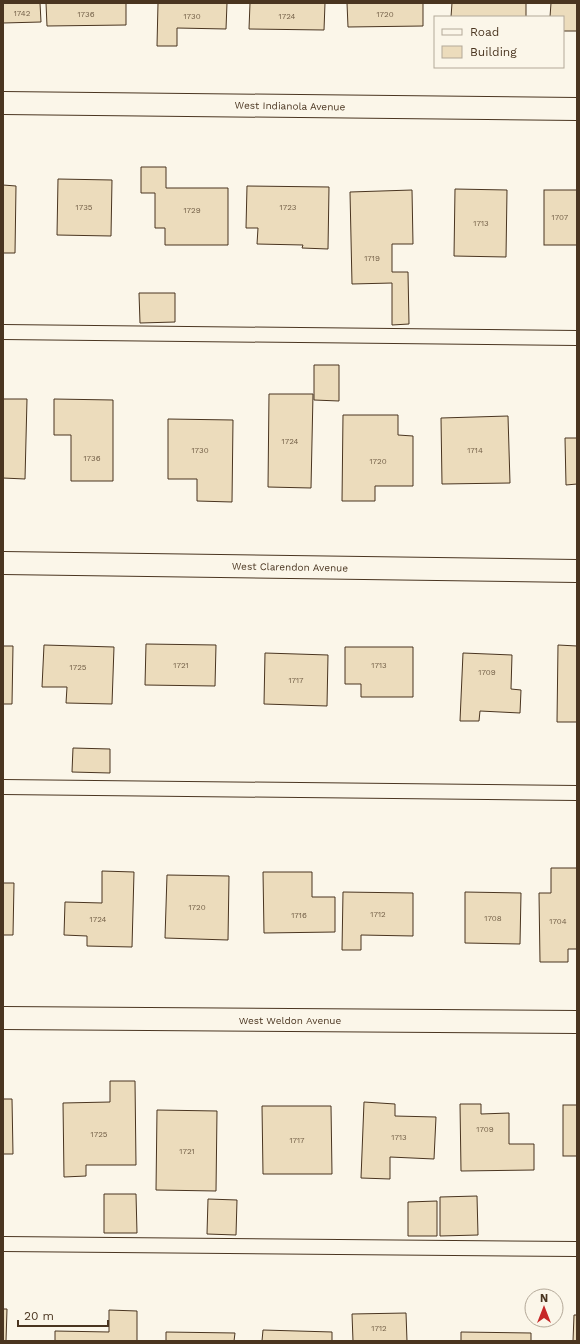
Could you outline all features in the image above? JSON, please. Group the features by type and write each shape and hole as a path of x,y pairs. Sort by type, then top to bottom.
{"street":[{"name":"West Indianola Avenue","path":"3,103 577,109"},
{"name":"West Clarendon Avenue","path":"3,563 577,571"},
{"name":"West Weldon Avenue","path":"3,1018 577,1022"}],"lane":[{"path":"3,332 577,338"},
{"path":"3,787 577,793"},
{"path":"3,1244 577,1249"}],"building":[{"path":"3,3 40,3 41,22 3,23"},
{"path":"46,3 126,3 126,25 47,26"},
{"path":"158,3 227,3 226,29 177,28 177,46 157,46"},
{"path":"250,3 325,3 324,30 249,29"},
{"path":"347,3 423,3 423,26 348,27"},
{"path":"452,3 526,3 526,16 451,16"},
{"path":"551,3 577,3 577,31 564,31 564,16 550,16"},
{"path":"141,167 166,167 166,188 228,188 228,245 165,245 165,228 155,228 155,193 141,193"},
{"path":"58,179 112,180 111,236 57,235"},
{"path":"3,185 16,186 15,253 3,253"},
{"path":"247,186 329,187 328,249 302,248 303,245 257,244 258,228 246,228"},
{"path":"455,189 507,190 506,257 454,256"},
{"path":"412,190 413,244 392,244 392,272 408,272 409,324 392,325 392,283 352,284 350,192"},
{"path":"544,190 577,190 577,245 544,245"},
{"path":"139,293 175,293 175,322 140,323"},
{"path":"314,365 339,365 339,401 314,400"},
{"path":"269,394 313,394 311,488 268,487"},
{"path":"3,399 27,399 25,479 3,478"},
{"path":"54,399 113,400 113,481 71,481 71,435 54,435"},
{"path":"343,415 398,415 398,435 413,436 413,486 375,486 375,501 342,501"},
{"path":"508,416 510,483 442,484 441,418"},
{"path":"168,419 233,420 232,502 197,501 197,479 168,479"},
{"path":"565,438 577,438 577,484 566,485"},
{"path":"146,644 216,645 215,686 145,685"},
{"path":"44,645 114,647 112,704 66,703 67,687 42,687"},
{"path":"558,645 577,646 577,722 557,722"},
{"path":"3,646 13,646 12,704 3,704"},
{"path":"345,647 413,647 413,697 361,697 361,684 345,684"},
{"path":"265,653 328,655 327,706 264,704"},
{"path":"463,653 512,655 511,689 521,690 520,713 480,711 479,721 460,721"},
{"path":"73,748 110,749 110,773 72,772"},
{"path":"551,868 577,868 577,949 568,949 568,962 540,962 539,893 551,893"},
{"path":"102,871 134,872 132,947 87,946 87,936 64,935 65,902 102,903"},
{"path":"263,872 312,872 312,897 335,897 335,932 264,933"},
{"path":"167,875 229,876 228,940 165,938"},
{"path":"3,883 14,883 13,935 3,935"},
{"path":"343,892 413,893 413,936 361,935 361,950 342,950"},
{"path":"465,892 521,893 520,944 465,943"},
{"path":"110,1081 135,1081 136,1165 86,1165 86,1176 64,1177 63,1103 110,1102"},
{"path":"3,1099 12,1099 13,1154 3,1154"},
{"path":"364,1102 395,1104 395,1116 436,1117 434,1159 390,1157 390,1179 361,1178"},
{"path":"460,1104 481,1104 481,1114 509,1113 509,1144 534,1144 534,1170 461,1171"},
{"path":"563,1105 577,1105 577,1156 563,1156"},
{"path":"262,1106 331,1106 332,1174 263,1174"},
{"path":"157,1110 217,1111 216,1191 156,1190"},
{"path":"104,1194 136,1194 137,1233 104,1233"},
{"path":"477,1196 478,1235 440,1236 440,1197"},
{"path":"208,1199 237,1200 236,1235 207,1234"},
{"path":"437,1201 437,1236 408,1236 408,1202"},
{"path":"3,1309 7,1309 6,1341 3,1341"},
{"path":"109,1310 137,1311 137,1341 55,1341 55,1331 109,1332"},
{"path":"406,1313 407,1341 353,1341 352,1314"},
{"path":"574,1315 577,1315 577,1341 573,1341"},
{"path":"263,1330 332,1332 332,1341 262,1341"},
{"path":"166,1332 235,1333 234,1341 166,1341"},
{"path":"461,1332 531,1333 531,1341 461,1341"}]}
